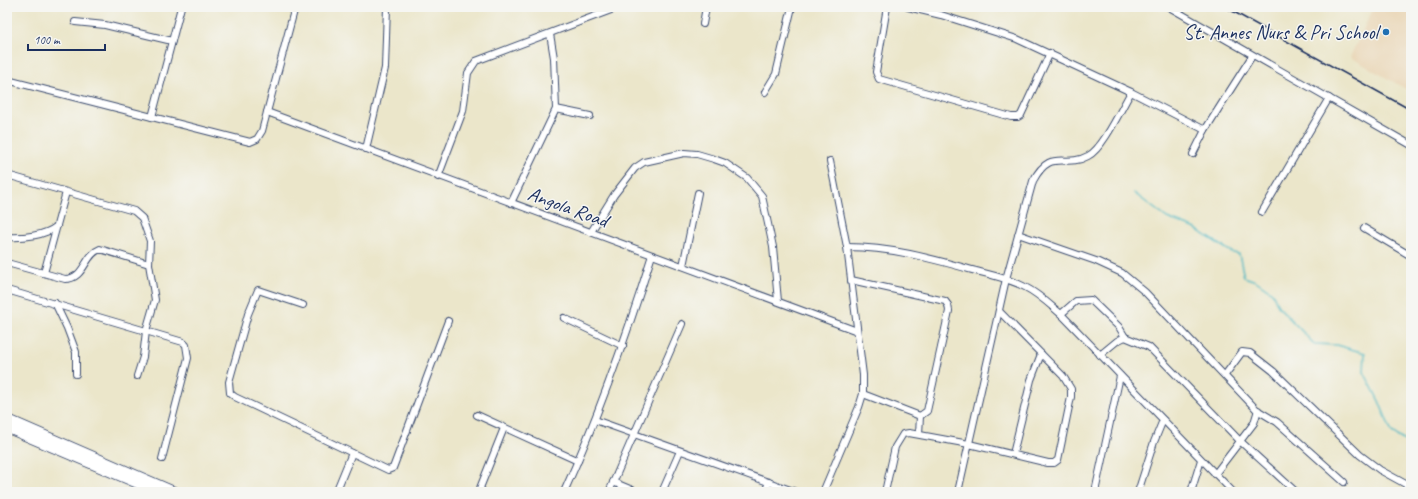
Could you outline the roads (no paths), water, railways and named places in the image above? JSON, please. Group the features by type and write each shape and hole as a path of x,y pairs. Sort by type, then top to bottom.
{"street":[{"path":"152,118 181,7"},
{"path":"7,80 250,142 257,139 262,131 295,7"},
{"path":"366,149 385,68 387,7"},
{"path":"438,177 463,111 468,73 476,61 619,7"},
{"path":"703,24 706,7"},
{"path":"766,92 776,74 792,7"},
{"path":"887,7 876,72 879,79 1011,117 1018,117 1021,115 1050,53"},
{"path":"908,7 941,15 1017,39 1050,53 1131,92 1205,130"},
{"path":"1169,7 1252,56 1411,145"},
{"path":"75,22 106,25 172,41"},
{"path":"511,203 556,109 554,58 550,34"},
{"path":"1193,154 1205,130 1252,56"},
{"path":"958,492 1006,279 1033,181 1040,169 1049,162 1089,156 1100,146 1131,92"},
{"path":"1262,212 1329,98"},
{"path":"556,109 590,116"},
{"name":"Angola Road","path":"267,112 438,177 778,301 857,332"},
{"path":"591,232 614,194 635,168 644,162 684,153 697,154 725,163 747,178 762,196 773,247 778,301"},
{"path":"823,492 864,394 847,247 830,161"},
{"path":"7,175 138,214 142,218 150,241 149,264 155,300 146,331 143,357 137,376"},
{"path":"44,273 66,192"},
{"path":"683,266 698,193"},
{"path":"7,237 17,238 32,235 52,230 57,226"},
{"path":"1364,228 1411,256"},
{"path":"1018,234 1096,261 1122,273 1145,292 1258,410 1277,422 1344,482"},
{"path":"847,247 872,247 913,253 1006,279 1037,294 1061,314 1233,492"},
{"path":"7,263 73,279 78,275 94,251 100,249 149,264"},
{"path":"564,492 595,420 623,346 652,255"},
{"path":"851,280 945,301 948,305 949,311 927,411 920,416"},
{"path":"7,290 183,342 188,349 188,358 162,458"},
{"path":"303,306 258,290 248,314 228,382 229,390 235,398 388,470 393,468 448,321"},
{"path":"1061,314 1076,301 1091,300 1119,327 1125,337 1149,347 1240,441 1296,492"},
{"path":"55,303 76,352 76,374"},
{"path":"885,492 898,439 903,434 909,432 1048,462 1054,463 1058,460 1071,397 1071,389 1063,376 999,312"},
{"path":"564,318 623,346"},
{"path":"609,492 682,324"},
{"path":"1100,355 1117,341 1125,337"},
{"path":"1225,374 1242,352 1250,353 1272,371 1360,455 1380,470 1411,487"},
{"path":"1013,454 1030,380 1041,354"},
{"path":"1094,492 1120,376"},
{"path":"864,394 920,416"},
{"path":"1215,474 1254,423 1258,410"},
{"path":"477,416 578,461"},
{"path":"919,434 920,416"},
{"path":"7,419 175,492"},
{"path":"595,420 796,492"},
{"path":"1138,492 1154,442 1163,420"},
{"path":"7,428 158,492"},
{"path":"483,492 480,488 504,428"},
{"path":"662,492 680,451"},
{"path":"336,492 352,453"},
{"path":"1191,492 1201,460"},
{"path":"613,482 637,492"},
{"path":"766,492 769,482"}],"waterway":[{"path":"1134,193 1167,218 1194,228 1233,253 1239,254 1244,277 1256,281 1272,292 1278,306 1314,344 1336,345 1365,353 1364,372 1379,401 1392,433 1411,443"}],"railway":[{"path":"1225,7 1411,110"}],"place":[{"name":"St. Annes Nurs & Pri School","path":"1386,32"}]}
